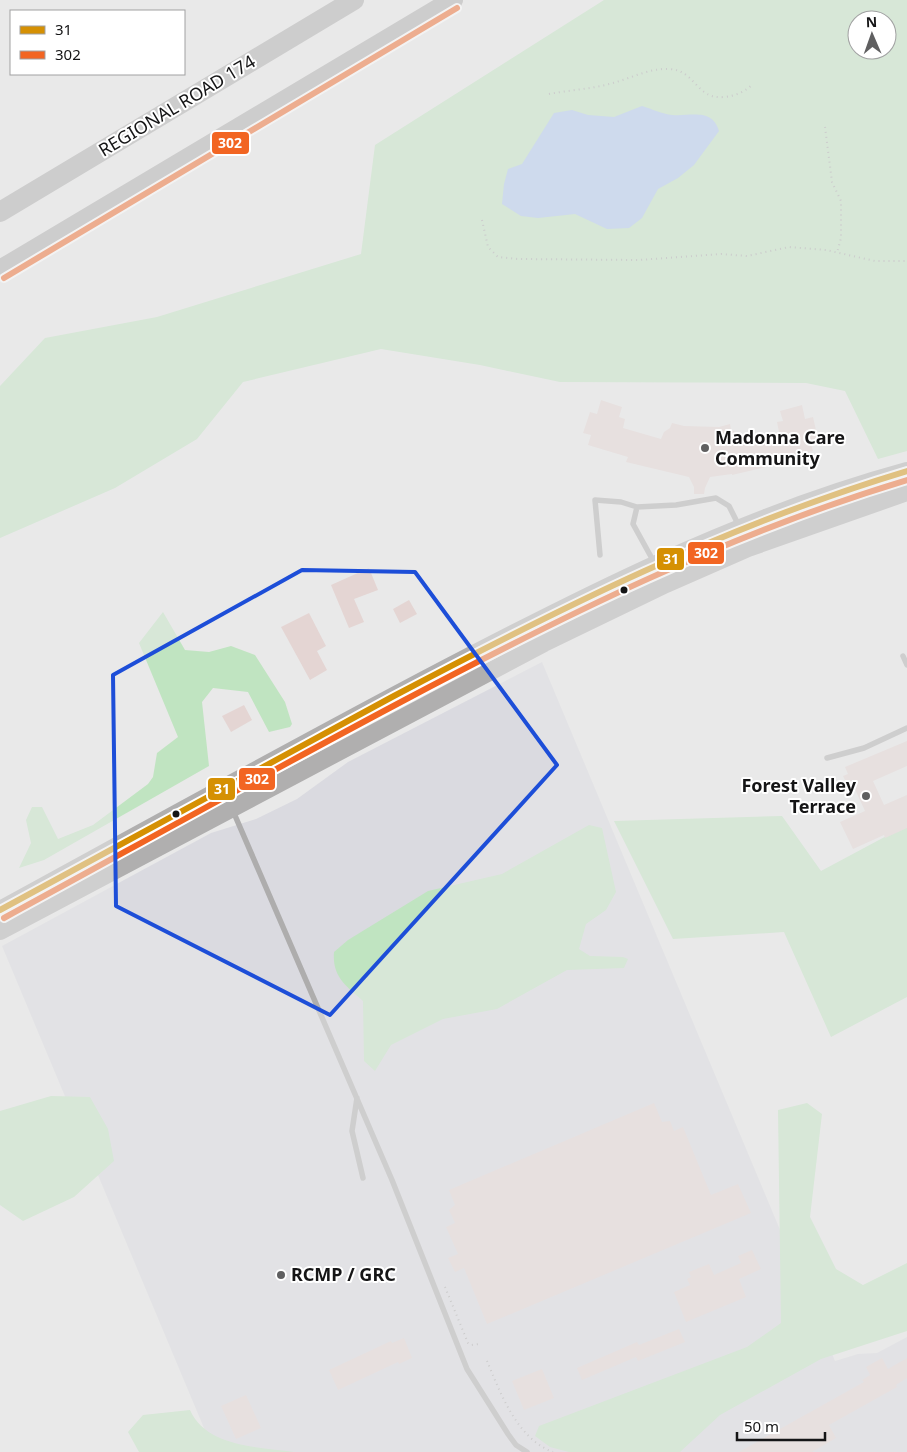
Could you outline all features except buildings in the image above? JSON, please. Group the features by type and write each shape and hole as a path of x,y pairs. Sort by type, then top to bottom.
{"highway":[{"name":"REGIONAL ROAD 174","path":"0,212 354,0"},
{"path":"0,270 454,0"}],"main road":[{"path":"0,910 530,624 740,528 879,478 907,471"},
{"path":"0,931 544,643 666,584 772,539 907,492"},
{"path":"656,565 666,584"},
{"path":"389,699 400,718"}],"lane":[{"path":"600,556 595,500 622,502 637,507 676,505 716,498 729,506 740,528"},
{"path":"637,507 633,524 656,565"},
{"path":"903,656 907,666"},
{"path":"827,758 864,748 907,728"},
{"path":"223,788 357,1098 467,1369 508,1434 516,1445 527,1452"},
{"path":"357,1098 352,1131 363,1178"}],"path":[{"path":"548,94 613,83 647,72 670,68 688,74 704,93 714,98 730,97 745,91 752,85"},
{"path":"825,127 832,182 841,201 841,238 837,253"},
{"path":"482,220 488,247 498,257 518,259 639,260 712,254 747,256 789,247 837,253 875,261 907,261"},
{"path":"444,1285 468,1342 471,1345 480,1344"},
{"path":"487,1360 508,1409 534,1439 553,1452"}],"highlighted area":[{"path":"302,570 415,572 557,765 330,1015 116,906 113,675"}],"shaded area":[{"name":"RCMP / GRC","path":"542,662 835,1361 858,1354 877,1353 907,1337 907,1452 214,1452 2,946 211,833 256,819 297,799 348,762"}],"green space":[{"path":"604,0 907,0 907,451 878,459 845,391 806,383 560,382 480,365 381,349 243,382 197,439 115,488 0,538 0,386 45,338 157,317 361,254 375,145"},
{"path":"163,612 185,650 209,652 231,646 255,655 285,702 292,724 290,727 269,732 248,692 213,688 202,702 209,766 44,860 19,868 31,843 26,820 32,807 42,807 58,839 93,825 148,784 153,777 157,753 178,737 139,643"},
{"path":"782,816 821,871 907,825 907,997 831,1037 784,932 673,939 614,821"},
{"path":"589,825 602,828 616,892 606,910 586,924 579,949 590,956 623,957 628,959 624,968 567,970 497,1009 443,1019 391,1045 375,1071 364,1061 363,1001 338,975 335,968 334,952 348,940 428,891 502,874"},
{"path":"51,1096 90,1097 108,1129 114,1161 74,1197 23,1221 0,1205 0,1111"},
{"path":"807,1103 822,1114 810,1217 836,1269 863,1285 907,1263 907,1331 821,1359 720,1415 680,1452 569,1452 550,1447 535,1436 539,1426 747,1347 781,1323 778,1110"},
{"path":"190,1410 198,1422 208,1431 221,1438 250,1446 294,1452 139,1452 128,1432 143,1415"}],"water":[{"path":"642,106 661,113 706,116 716,124 719,131 694,165 678,178 658,189 642,218 629,228 607,229 575,214 538,218 521,216 502,204 508,169 522,164 554,113 572,110 588,115 614,117"}],"transit line":[{"name":"302","path":"4,278 457,8"},
{"name":"31","path":"0,910 392,697 581,601 644,571 773,517 907,471"},
{"name":"302","path":"4,918 399,703 585,608 711,551 775,525 907,480"}],"place":[{"name":"Madonna Care Community","path":"705,448"},
{"name":"Forest Valley Terrace","path":"866,796"},
{"name":"RCMP / GRC","path":"281,1275"}]}
